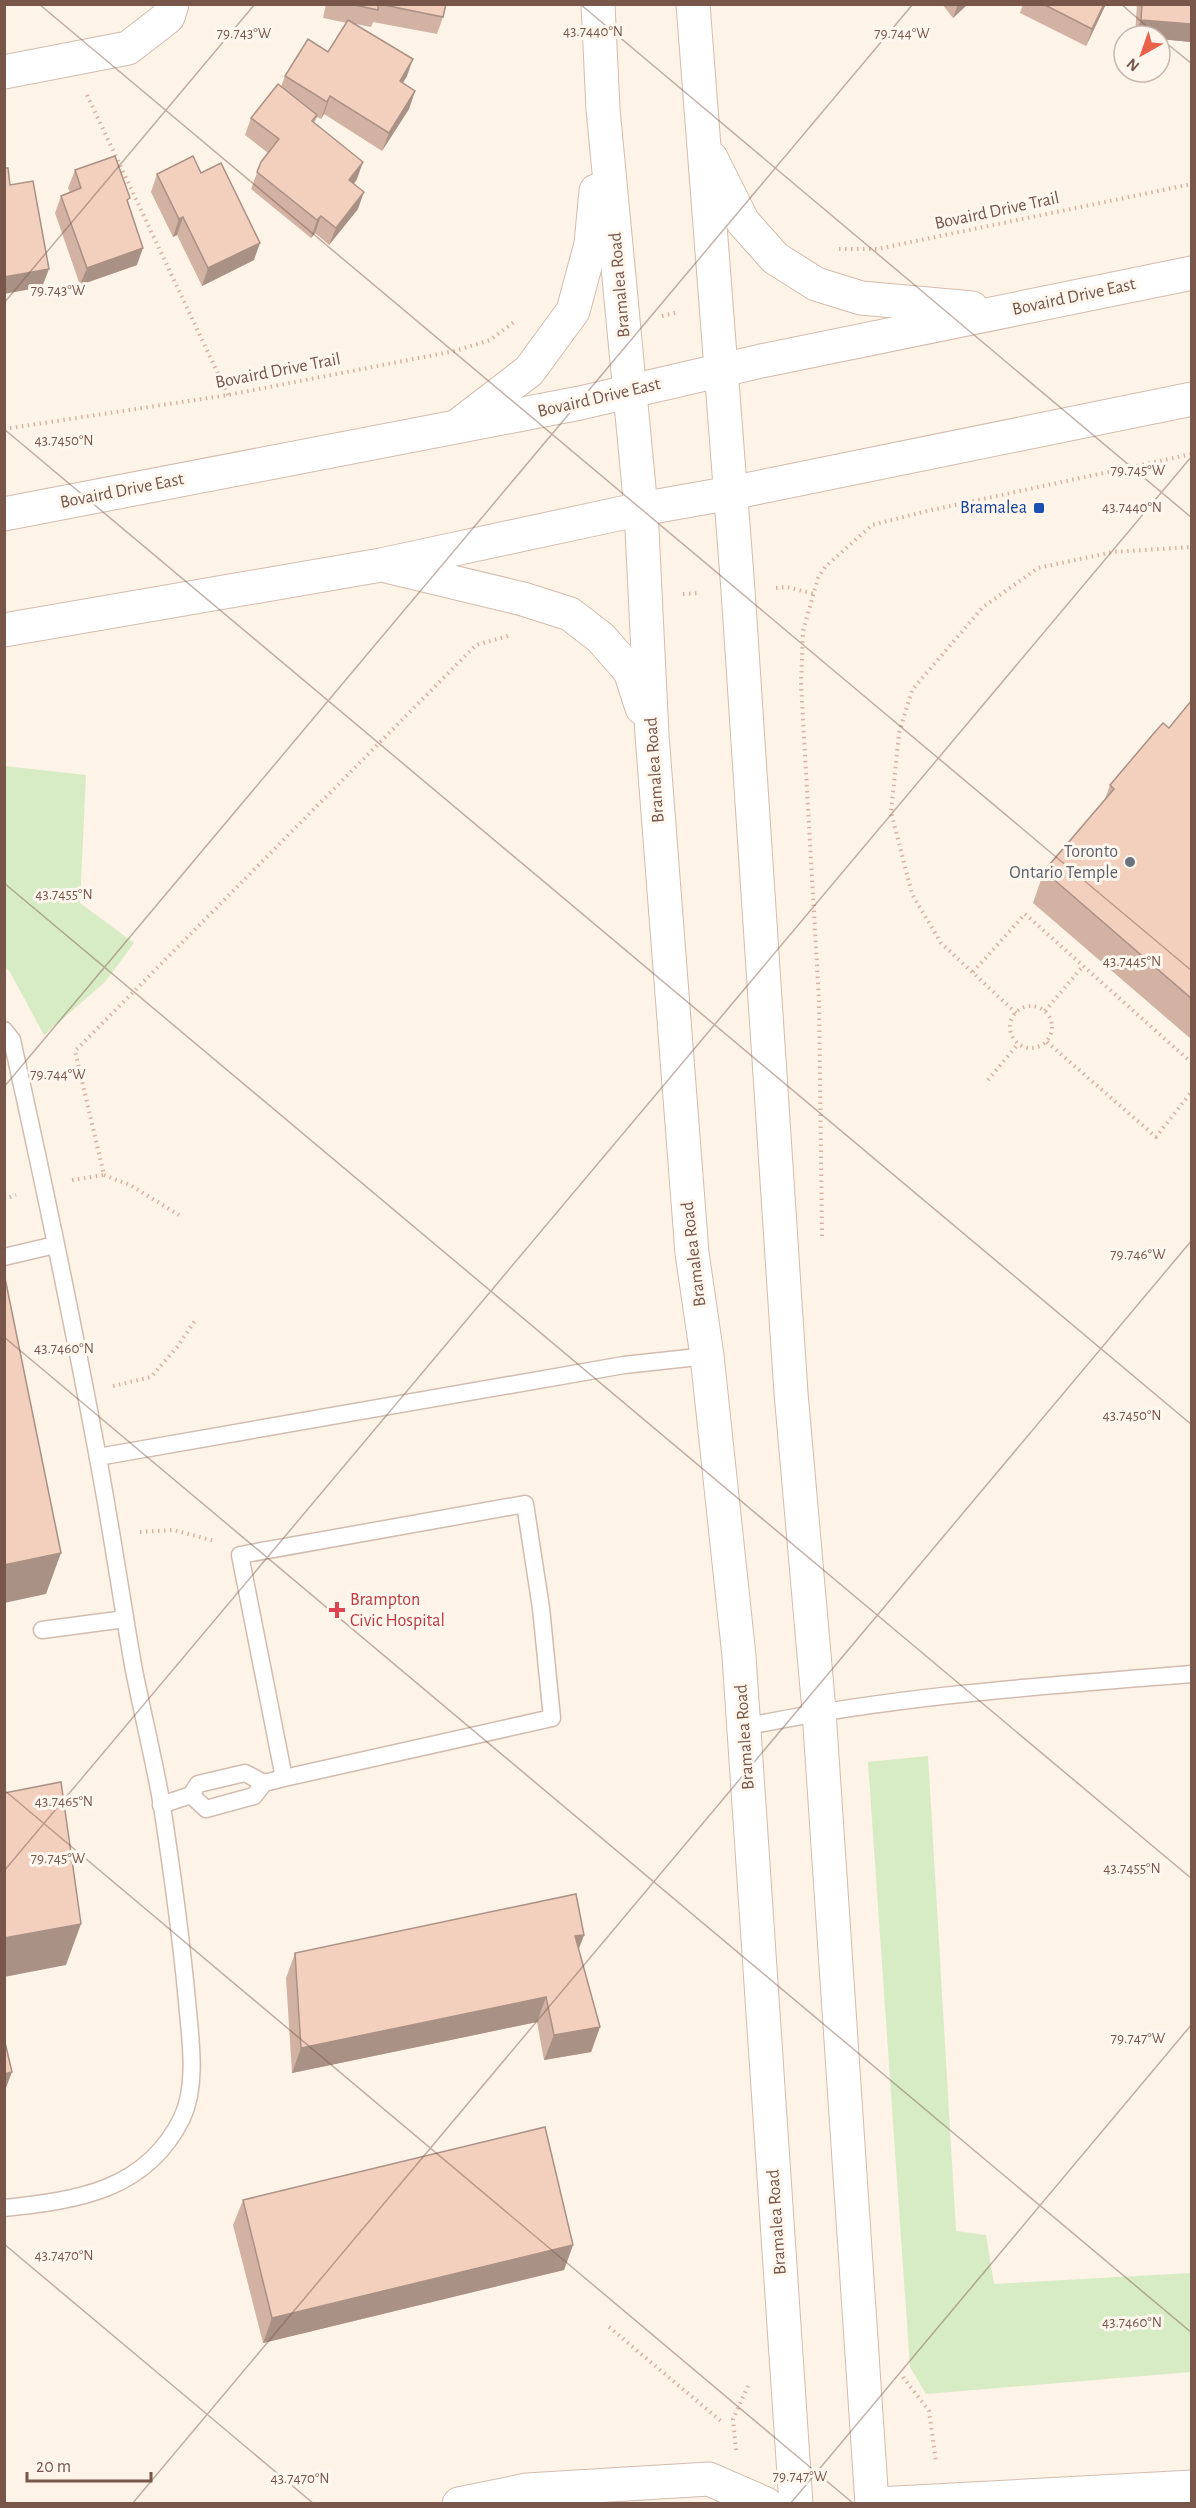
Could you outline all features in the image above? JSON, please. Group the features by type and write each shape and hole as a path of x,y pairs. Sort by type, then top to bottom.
{"main road":[{"path":"4,72 128,48 168,17 172,4"},
{"name":"Bramalea Road","path":"598,4 603,109 641,509 652,735 692,1253 707,1356 739,1656 796,2504"},
{"path":"693,4 730,493 791,1393 819,1711 872,2504"},
{"path":"453,429 529,371 573,311 591,244 603,109"},
{"path":"705,145 743,222 775,258 816,284 861,298 1006,311"},
{"name":"Bovaird Drive East","path":"4,514 255,464 453,429 580,403 720,370 1191,273"},
{"path":"4,630 381,565 641,509 1191,399"},
{"path":"381,565 524,599 570,614 601,638 630,671 652,735"},
{"path":"459,2504 527,2490 710,2479 766,2504"},
{"path":"878,2504 1191,2487"}],"lane":[{"path":"4,1030 12,1040 44,1185 98,1457 161,1805 182,1954 190,2037 190,2088 183,2117 164,2145 138,2173 97,2193 4,2208"},
{"path":"4,1257 56,1245"},
{"path":"98,1457 624,1365 707,1356"},
{"path":"191,1795 206,1809 254,1796 264,1783 552,1719 541,1608 525,1504 240,1555 284,1778"},
{"path":"42,1630 126,1619"},
{"path":"744,1727 819,1711 989,1690 1191,1674"},
{"path":"161,1805 191,1795 198,1784 233,1775 245,1773 264,1783"}],"path":[{"path":"72,58 98,120 228,395"},
{"name":"Bovaird Drive Trail","path":"837,249 877,249 1191,183"},
{"path":"624,328 715,300"},
{"name":"Bovaird Drive Trail","path":"4,429 228,395 455,351 490,340 515,321"},
{"path":"822,1248 819,1001 801,684 803,631 825,567 872,525 1191,454"},
{"path":"1016,1013 941,943 912,894 891,812 899,733 912,690 983,607 1038,568 1113,552 1191,548"},
{"path":"787,587 814,594"},
{"path":"104,1175 75,1051 476,645 517,633"},
{"path":"973,972 1025,914 1191,1063"},
{"path":"1045,1011 1083,966"},
{"path":"1030,1006 1045,1011 1053,1026 1047,1042 1032,1048 1018,1044 1010,1028 1011,1020 1016,1013 1030,1006"},
{"path":"1047,1042 1156,1137 1191,1091"},
{"path":"988,1080 1018,1044"},
{"path":"44,1185 104,1175 130,1185 179,1215"},
{"path":"85,1394 151,1377 177,1347 197,1318"},
{"path":"111,1534 173,1530 222,1542"},
{"path":"609,2327 722,2422"},
{"path":"900,2373 929,2411 929,2419"}],"green space":[{"path":"5,766 86,775 80,903 134,943 105,982 44,1035 10,972 5,967"},
{"path":"928,1756 956,2231 986,2235 994,2284 1191,2273 1191,2372 926,2394 910,2367 868,1762"}],"building":[{"path":"350,4 378,4 378,10"},
{"path":"379,4 446,4 443,17"},
{"path":"1043,4 1104,4 1092,29"},
{"path":"1142,4 1191,4 1191,24 1141,20"},
{"path":"348,20 413,59 400,81 415,91 389,133 330,96 327,102 285,76 308,39 328,52"},
{"path":"278,84 317,115 312,121 363,162 349,180 364,192 336,228 321,216 317,220 257,172 261,162 279,139 251,118"},
{"path":"115,156 130,198 127,200 143,248 87,268 61,196 81,188 75,170"},
{"path":"193,156 201,173 221,163 260,243 208,268 183,217 179,219 157,174"},
{"path":"4,168 8,168 10,185 33,181 49,269 4,277"},
{"name":"Toronto Ontario Temple","path":"1191,701 1191,998 1044,871 1114,789 1110,785 1154,733 1163,723 1169,728"},
{"path":"4,1273 61,1553 4,1565"},
{"path":"61,1782 81,1924 4,1938 4,1793"},
{"path":"576,1894 584,1935 575,1936 600,2027 554,2035 546,1997 301,2048 295,1953"},
{"path":"4,2038 12,2072 4,2074"},
{"path":"545,2127 573,2245 272,2318 243,2200"}],"place":[{"name":"Bramalea","path":"1039,508"},
{"name":"Toronto Ontario Temple","path":"1130,862"},
{"name":"Brampton Civic Hospital","path":"337,1610"}]}
